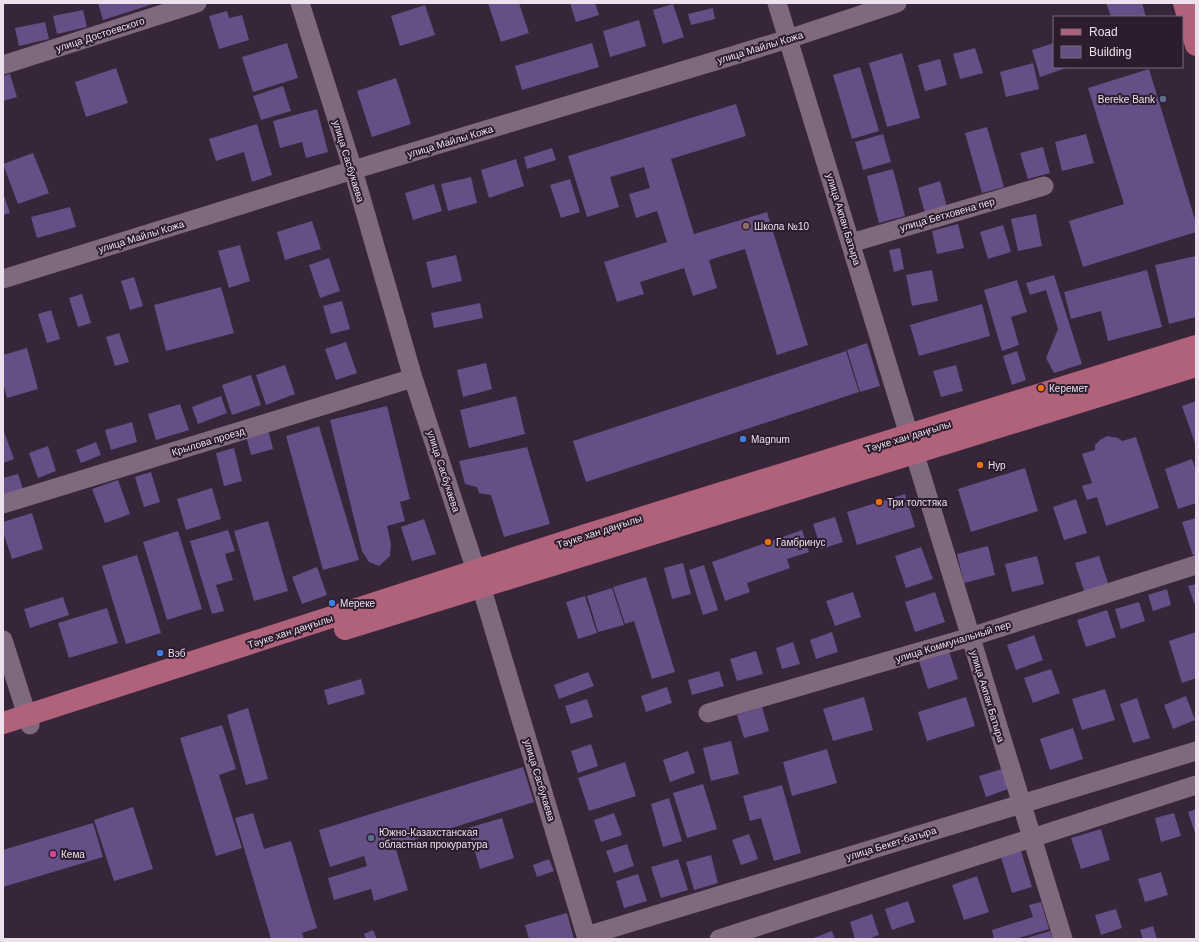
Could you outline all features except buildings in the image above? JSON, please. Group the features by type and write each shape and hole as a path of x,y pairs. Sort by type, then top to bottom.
{"main road":[{"path":"1184,3 1196,45"},
{"name":"Тәуке хан даңғылы","path":"3,723 29,720 911,444 1196,346"},
{"name":"Тәуке хан даңғылы","path":"911,444 1196,366"},
{"name":"Тәуке хан даңғылы","path":"3,734 29,720"}],"street":[{"name":"улица Достоевского","path":"3,65 197,3"},
{"name":"улица Сасбукаева","path":"300,3 352,170 413,378 479,579 587,938"},
{"name":"улица Акпан Батыра","path":"778,3 911,444 1063,939"},
{"name":"улица Майлы Кожа","path":"3,279 352,170 788,39 897,3"},
{"name":"улица Бетховена пер","path":"851,243 1044,186"},
{"name":"Крылова проезд","path":"3,504 413,378"},
{"name":"улица Коммунальный пер","path":"708,713 970,637 1196,565"},
{"path":"3,640 29,720"},
{"name":"улица Бекет-батыра","path":"587,938 1196,750"},
{"path":"719,939 1196,786"}],"place":[{"name":"Bereke Bank","path":"1163,99"},
{"name":"Школа №10","path":"746,226"},
{"name":"Керемет","path":"1041,388"},
{"name":"Magnum","path":"743,439"},
{"name":"Нур","path":"980,465"},
{"name":"Три толстяка","path":"879,502"},
{"name":"Гамбринус","path":"768,542"},
{"name":"Мереке","path":"332,603"},
{"name":"Вэб","path":"160,653"},
{"name":"Южно-Казахстанская областная прокуратура","path":"371,838"},
{"name":"Кема","path":"53,854"}]}
